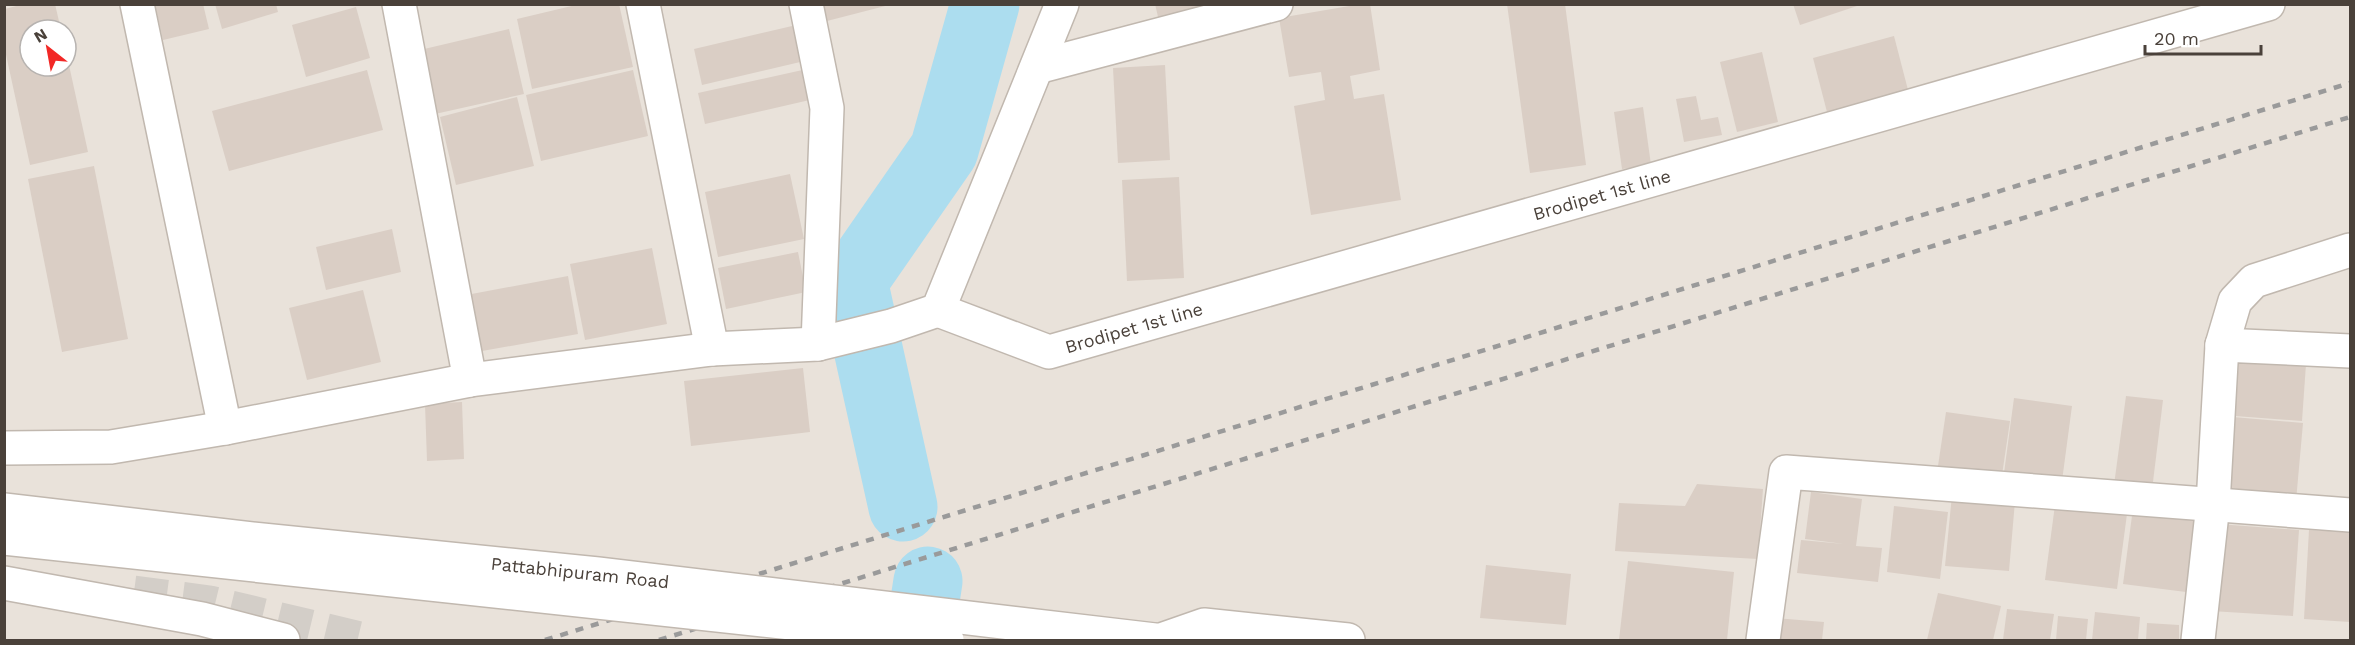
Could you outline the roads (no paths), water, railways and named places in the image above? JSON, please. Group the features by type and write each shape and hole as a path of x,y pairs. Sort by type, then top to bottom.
{"street":[{"path":"137,4 225,428"},
{"path":"399,4 470,380"},
{"path":"643,4 712,349"},
{"path":"806,4 827,108 831,341"},
{"path":"4,448 111,447 225,428 470,380 712,349 831,341 891,326 938,310 1062,4"},
{"path":"1037,67 1276,4"},
{"name":"Brodipet 1st line","path":"938,310 1048,352 2268,4"},
{"path":"2198,640 2213,504 2222,345 2235,301 2254,281 2350,250"},
{"path":"2222,345 2350,351"},
{"path":"1763,640 1786,472 2350,514"},
{"name":"Pattabhipuram Road","path":"4,510 262,540 598,574 1155,640"},
{"name":"Pattabhipuram Road","path":"4,538 947,640"},
{"path":"4,583 202,619 283,640"},
{"path":"1161,640 1204,625 1274,637 1348,640"}],"waterway":[{"path":"903,507 853,281 944,150 985,4"},
{"path":"919,640 928,581"}],"tunnel":[{"path":"134,592 210,602 368,640"}],"railway":[{"path":"545,640 2350,83"},
{"path":"659,640 2350,117"}]}
